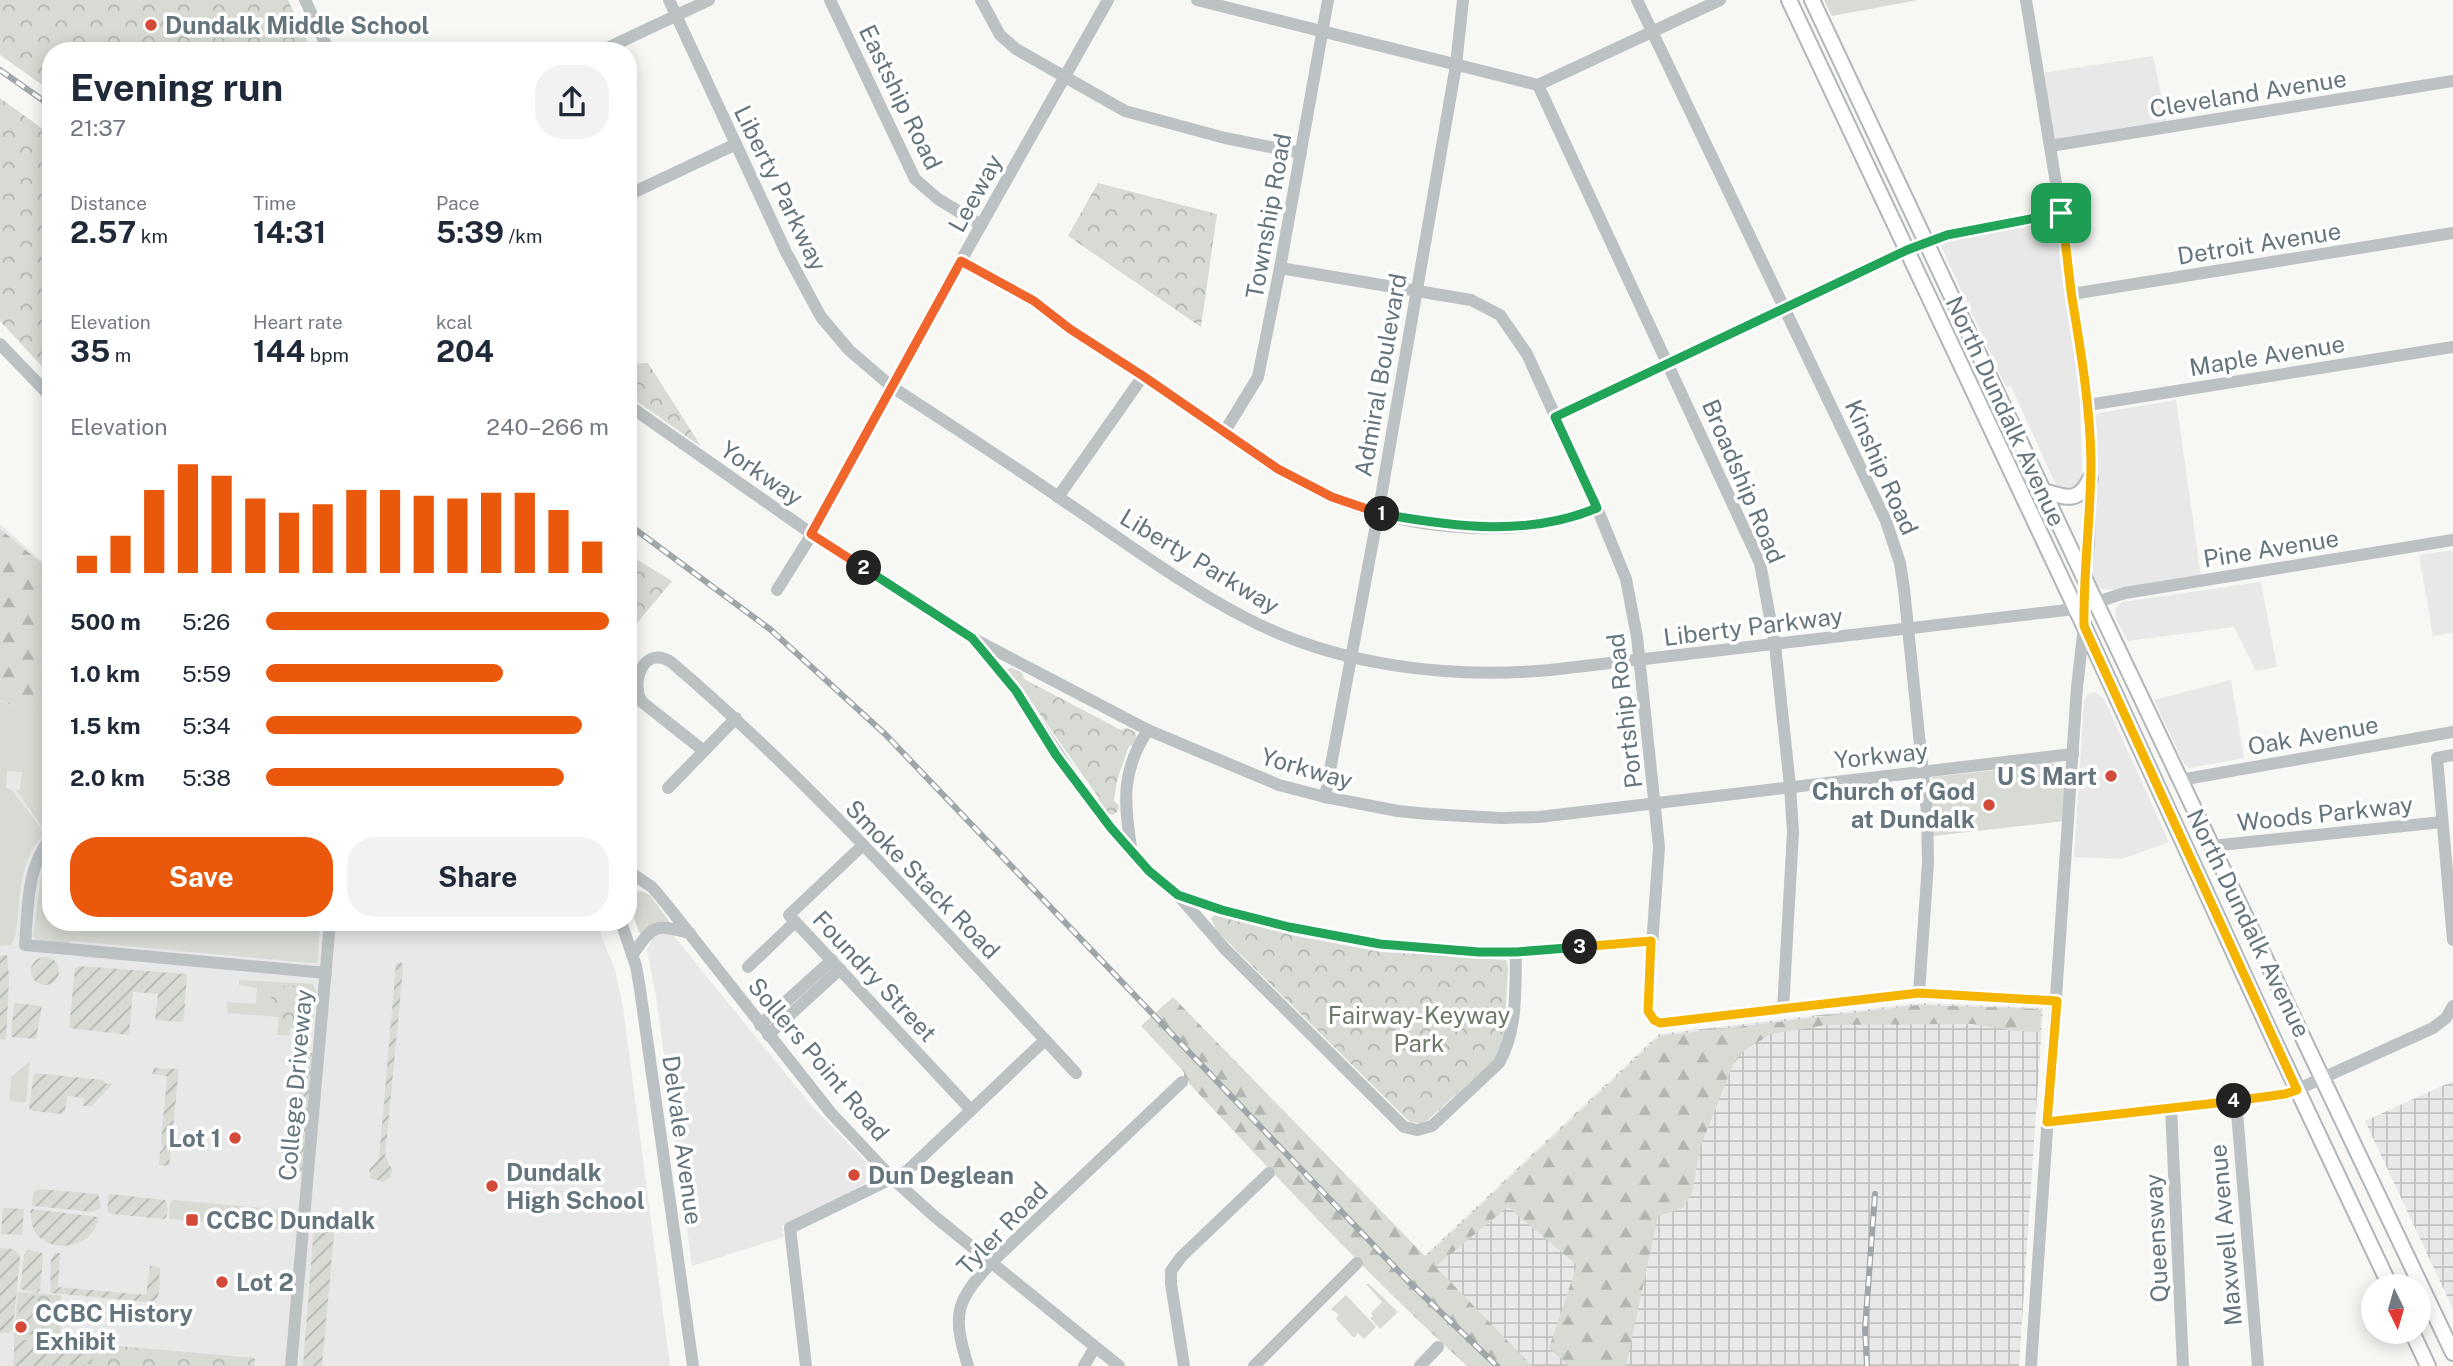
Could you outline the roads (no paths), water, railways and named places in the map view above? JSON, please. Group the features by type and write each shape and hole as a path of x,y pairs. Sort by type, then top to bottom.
{"main road":[{"name":"North Dundalk Avenue","path":"1789,0 1907,250 2085,605 2179,780 2324,1078 2453,1353"},
{"name":"North Dundalk Avenue","path":"1812,0 2084,577 2084,626 2384,1274"},
{"path":"2044,491 2075,496 2086,488 2090,479"},
{"path":"2418,1344 2428,1366"}],"street":[{"path":"305,0 325,42"},
{"name":"Liberty Parkway","path":"669,0 786,252 821,317 849,350 892,387 1171,573 1247,618 1312,645 1398,666 1486,674 1550,670 1775,645 2085,605"},
{"path":"620,42 709,0"},
{"name":"Eastship Road","path":"831,0 915,178 938,200 981,225"},
{"path":"981,0 1000,35 1016,49 1132,114 1225,138 1301,153"},
{"name":"Leeway","path":"777,590 811,534 1108,0"},
{"path":"1200,0 1538,85 1720,0"},
{"name":"Township Road","path":"1225,431 1258,377 1328,0"},
{"name":"Admiral Boulevard","path":"1325,797 1339,734 1378,514 1455,65 1463,0"},
{"name":"Kinship Road","path":"1637,0 1891,534 1900,563 1927,813 1928,863 1919,993"},
{"path":"2026,0 2061,213 2088,405 2089,545 2084,577"},
{"name":"Cleveland Avenue","path":"2050,146 2453,81"},
{"name":"Broadship Road","path":"1538,85 1760,563 1775,645 1793,832 1783,1009"},
{"path":"637,191 736,145"},
{"path":"1555,417 1926,242 1993,225 2061,213"},
{"name":"Detroit Avenue","path":"2072,294 2453,233"},
{"path":"961,261 1034,301 1070,329 1278,469 1310,487 1356,507 1378,514 1438,524 1484,528 1545,523 1578,516 1597,508"},
{"name":"Portship Road","path":"1280,268 1471,300 1500,315 1527,354 1597,508 1626,579 1634,615 1659,847 1648,1011 1654,1020 1660,1023 1783,1009"},
{"path":"0,344 42,388"},
{"name":"Maple Avenue","path":"2088,405 2453,347"},
{"path":"1058,497 1143,376"},
{"name":"Yorkway","path":"637,411 811,534 972,638 1149,730 1279,785 1325,797 1398,811 1501,818 1538,817 2073,754"},
{"name":"Pine Avenue","path":"2085,605 2125,593 2453,540"},
{"path":"2031,1366 2077,687 2084,626"},
{"path":"972,638 1016,691 1089,800 1149,871 1178,895 1226,950 1397,1122 1411,1130 1432,1126 1499,1063 1506,1051 1512,1029 1516,952"},
{"name":"Smoke Stack Road","path":"704,751 642,702 638,684 647,660 662,656 736,718 863,845 1076,1073"},
{"path":"668,788 736,718"},
{"path":"1131,849 1126,810 1126,779 1130,763 1149,730"},
{"name":"Oak Avenue","path":"2179,780 2453,732"},
{"path":"2453,755 2437,758 2453,940"},
{"name":"Woods Parkway","path":"2211,846 2442,822"},
{"name":"Foundry Street","path":"863,845 789,915 971,1110"},
{"path":"42,850 30,888 25,945 326,973"},
{"name":"Sollers Point Road","path":"637,882 652,887 831,1113 893,1179 1119,1366"},
{"path":"1178,895 1222,910 1340,938 1431,950 1516,952 1651,941"},
{"path":"748,967 794,922"},
{"path":"632,955 655,928 669,927 690,933"},
{"name":"College Driveway","path":"291,1366 329,931"},
{"name":"Delvale Avenue","path":"624,931 640,989 693,1366"},
{"path":"764,1030 836,964"},
{"path":"1783,1009 1919,993 2057,1001"},
{"path":"2047,1122 2285,1094 2433,1028 2446,1018 2453,1006"},
{"path":"806,1366 790,1228 907,1171 1045,1040"},
{"name":"Tyler Road","path":"968,1366 957,1325 960,1309 972,1283 1182,1082"},
{"name":"Maxwell Avenue","path":"2236,1100 2258,1366"},
{"name":"Queensway","path":"2171,1108 2183,1366"},
{"path":"1184,1366 1171,1271 1181,1257 1269,1173"},
{"path":"1254,1366 1357,1263"},
{"path":"1084,1366 1095,1347"},
{"path":"1420,1366 1438,1347"}],"railway":[{"path":"0,70 42,100"},
{"path":"637,531 771,630 885,734 1405,1278 1497,1366"},
{"path":"1867,1366 1865,1329 1875,1194"}],"place":[{"name":"Dundalk Middle School","path":"151,25"},
{"name":"U S Mart","path":"2111,776"},
{"name":"Church of God at Dundalk","path":"1989,805"},
{"name":"Lot 1","path":"235,1138"},
{"name":"Dun Deglean","path":"854,1175"},
{"name":"Dundalk High School","path":"492,1186"},
{"name":"CCBC Dundalk","path":"192,1220"},
{"name":"Lot 2","path":"222,1282"},
{"name":"CCBC History Exhibit","path":"21,1327"}],"park label":[{"name":"Fairway-Keyway Park","path":"1419,1029"}]}
